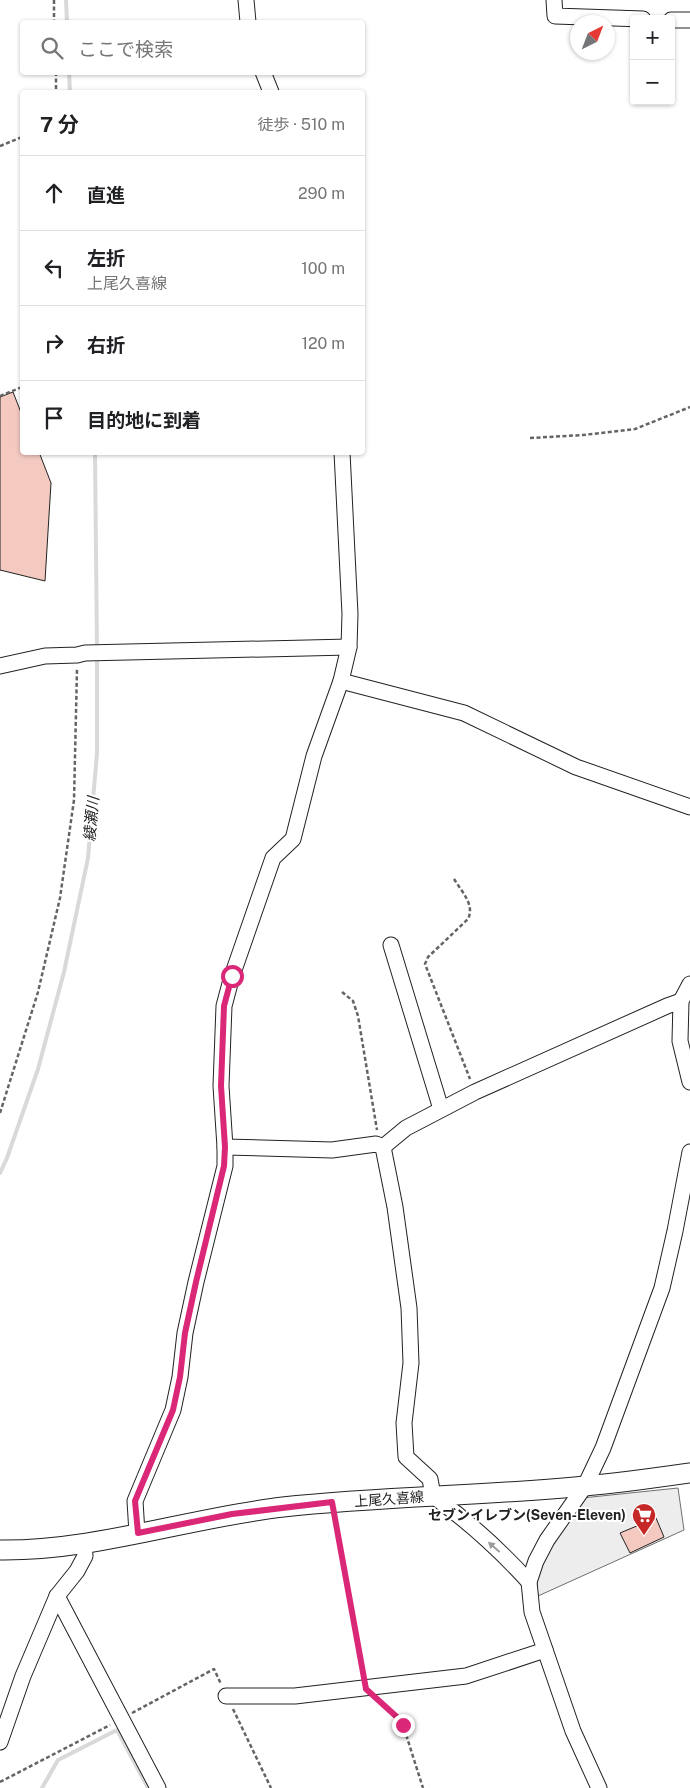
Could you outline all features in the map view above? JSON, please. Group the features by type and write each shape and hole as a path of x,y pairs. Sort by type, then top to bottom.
{"main road":[{"name":"上尾久喜線","path":"0,1550 56,1548 84,1544 232,1514 332,1502 585,1486 690,1473"}],"street":[{"path":"246,0 248,20"},
{"path":"554,0 555,16 630,19"},
{"path":"675,20 690,20"},
{"path":"264,75 270,90"},
{"path":"138,1533 135,1501 173,1410 180,1377 185,1333 224,1166 225,1147 221,1086 224,1006 232,976 274,858 294,839 314,756 341,681 349,647 350,614 342,455"},
{"path":"0,666 45,656 85,653 349,647"},
{"path":"341,681 464,713 576,767 690,808"},
{"path":"391,946 441,1109"},
{"path":"690,984 681,1001 680,1040 690,1082"},
{"path":"225,1147 332,1150 380,1146 406,1128 475,1092 681,1001"},
{"path":"380,1146 395,1207 410,1308 411,1363 404,1423 406,1457 430,1479 433,1496 450,1508 510,1561 529,1582"},
{"path":"599,1788 573,1731 532,1612 529,1582 536,1561 547,1540 585,1486 603,1448 662,1288 690,1152"},
{"path":"0,1742 24,1676 57,1596 77,1571 85,1556 84,1544"},
{"path":"57,1596 158,1788"},
{"path":"226,1696 295,1696 466,1676 545,1650"}],"path":[{"path":"54,0 54,20"},
{"path":"56,75 56,90"},
{"path":"0,146 20,138"},
{"path":"0,396 20,388"},
{"path":"530,438 635,430 690,406"},
{"path":"0,1113 38,992 60,898 74,800 77,655"},
{"path":"454,879 469,904 471,913 468,919 428,957 425,964 475,1092"},
{"path":"342,992 353,1001 358,1016 380,1146"},
{"path":"332,1502 366,1689 398,1718 403,1725 423,1788"},
{"path":"0,1782 214,1669"},
{"path":"226,1696 271,1788"}],"shaded area":[{"path":"678,1488 684,1530 538,1596 536,1572 582,1498"}],"building":[{"path":"13,392 20,410 20,455 40,455 51,483 45,581 0,570 0,397"},
{"path":"656,1518 664,1537 630,1553 620,1533"}],"waterway":[{"name":"綾瀬川","path":"66,0 67,20"},
{"name":"綾瀬川","path":"69,75 70,90"},
{"name":"綾瀬川","path":"95,455 97,650"},
{"name":"綾瀬川","path":"0,1173 38,1069 64,972 88,858 97,753 97,657"},
{"path":"42,1788 58,1760 117,1730 148,1788"}],"place":[{"name":"セブンイレブン(Seven-Eleven)","path":"644,1536"}],"route":[{"path":"232,976 224,1006 221,1086 225,1147 224,1166 185,1333 180,1377 173,1410 135,1501 138,1533 232,1514 332,1502 366,1689 398,1718 403,1725"}]}
